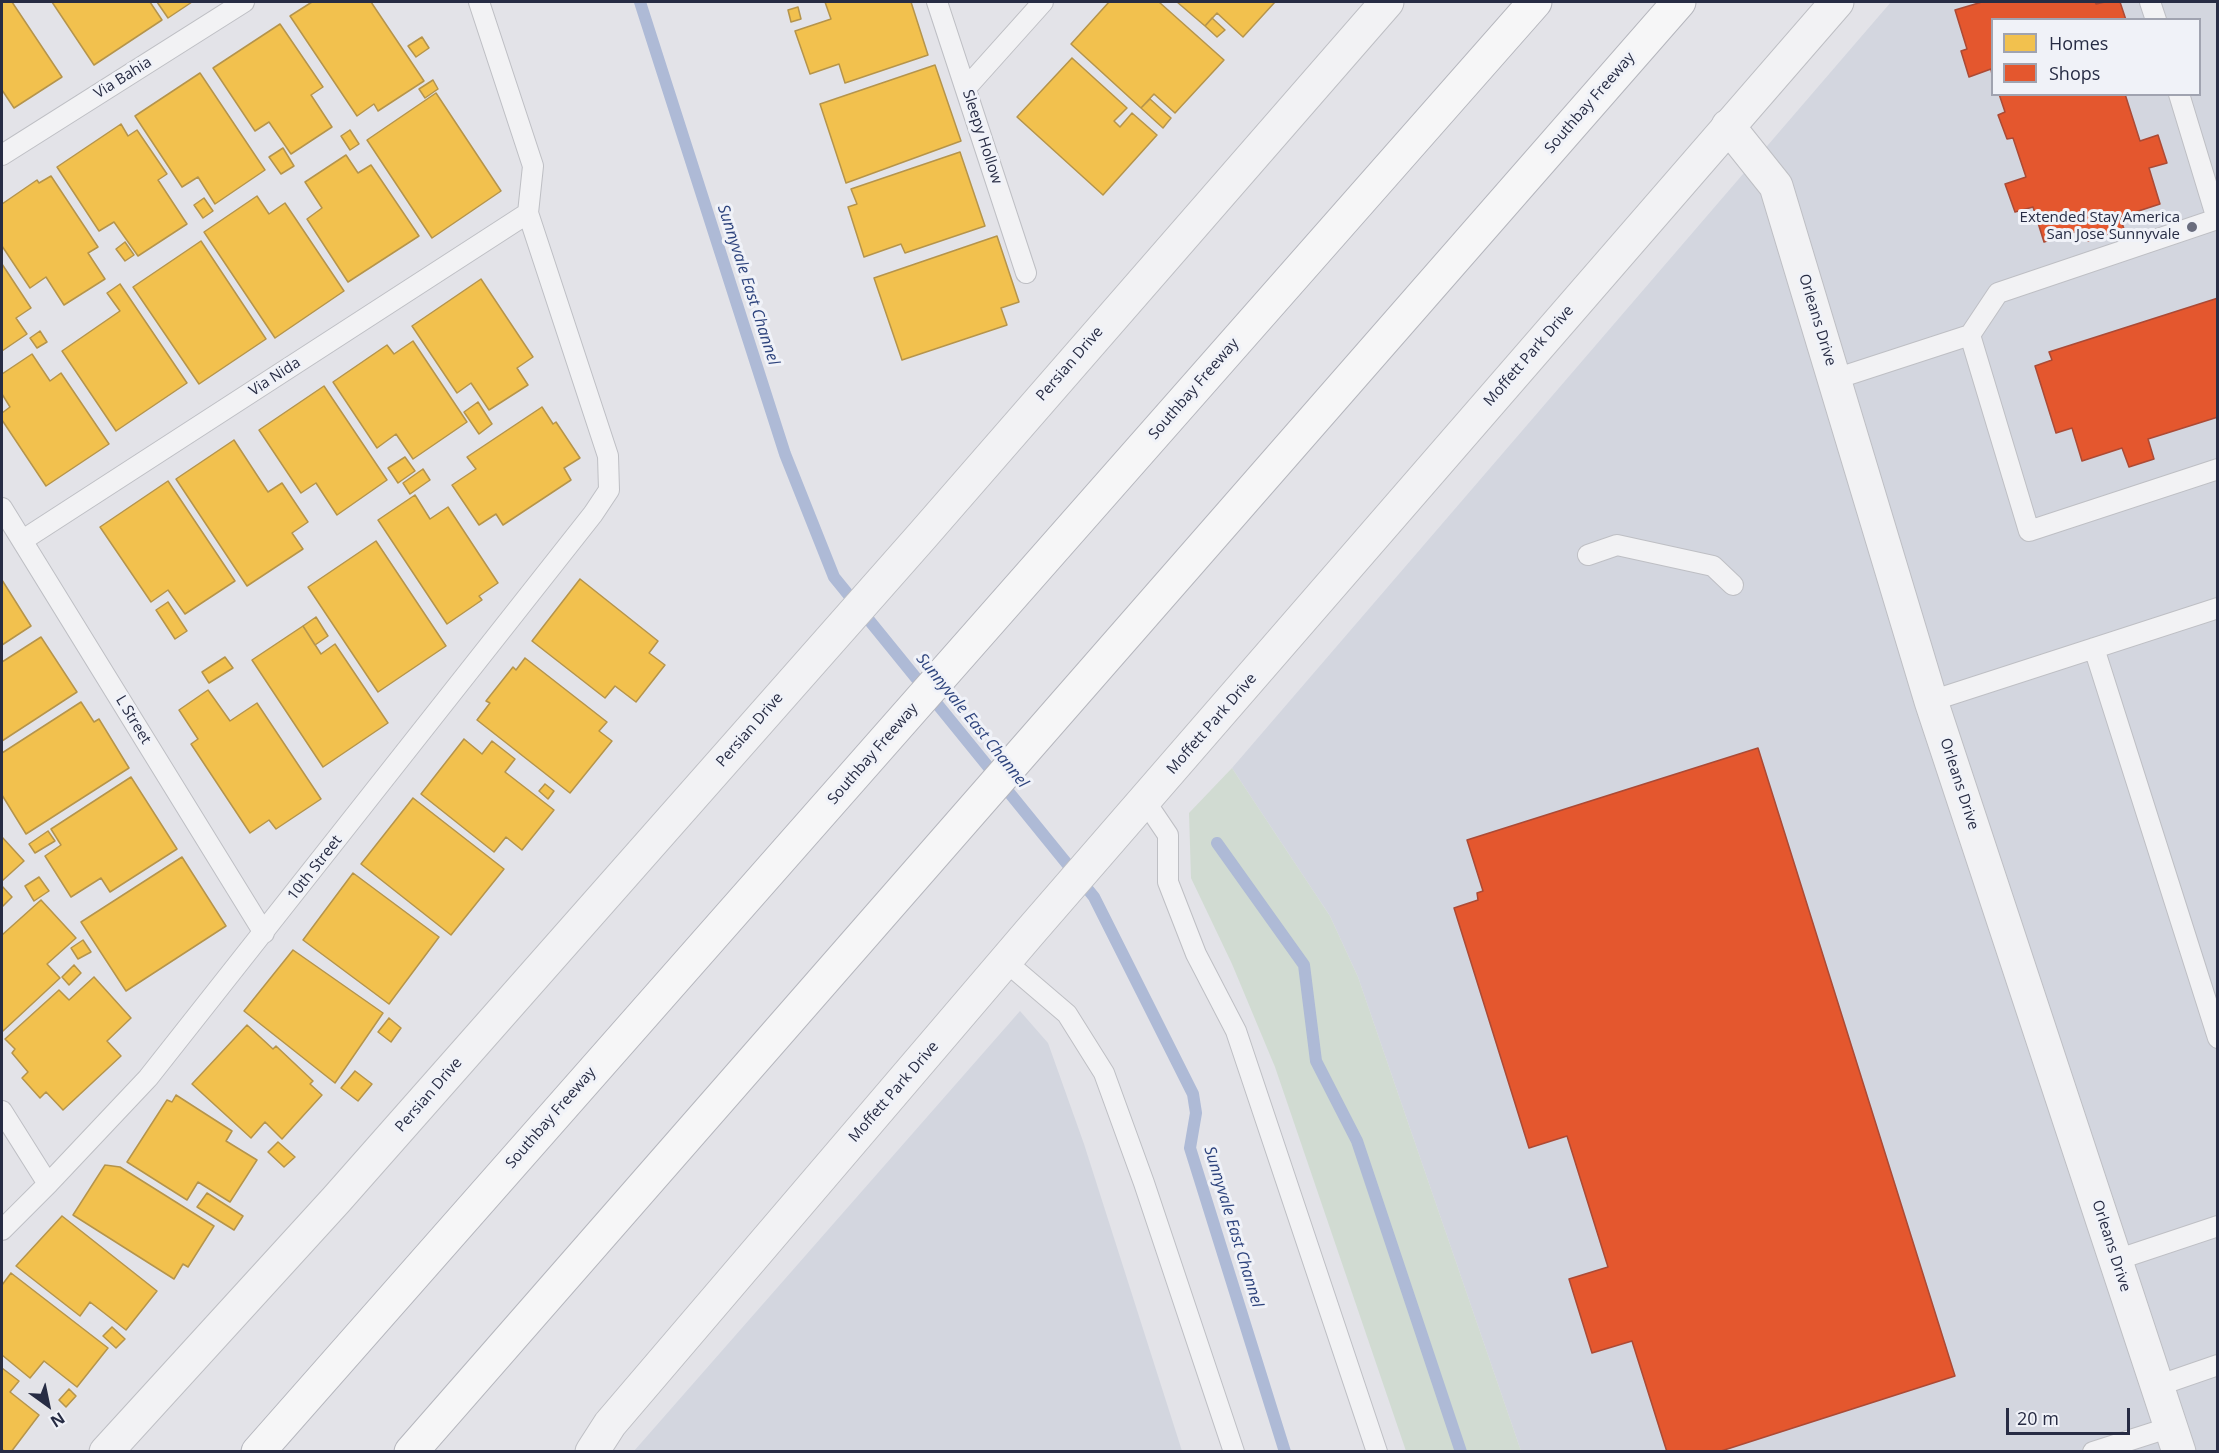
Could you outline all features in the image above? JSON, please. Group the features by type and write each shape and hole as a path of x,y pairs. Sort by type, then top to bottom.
{"highway":[{"name":"Southbay Freeway","path":"258,1452 1534,2"},
{"name":"Southbay Freeway","path":"411,1452 1679,2"}],"street":[{"name":"Persian Drive","path":"106,1452 336,1200 922,536 1387,2"},
{"name":"Moffett Park Drive","path":"592,1452 610,1424 1005,961 1837,2"},
{"name":"Orleans Drive","path":"1728,126 1776,186 1931,701 2175,1439"}],"lane":[{"name":"Via Bahia","path":"2,155 244,2"},
{"path":"479,2 533,166 528,213"},
{"name":"Sleepy Hollow","path":"937,2 1026,273"},
{"path":"966,88 1043,2"},
{"path":"2150,2 2155,18"},
{"path":"1835,379 1970,335 1998,293 2217,219 2180,96"},
{"name":"10th Street","path":"2,1230 148,1078 579,533 609,490 608,456 528,213"},
{"name":"Via Nida","path":"23,540 528,213"},
{"path":"1970,335 2029,531 2217,469"},
{"name":"L Street","path":"2,508 264,933"},
{"path":"1588,555 1617,545 1713,566 1733,585"},
{"path":"1931,701 2217,608"},
{"path":"2094,648 2217,1038"},
{"path":"1139,809 1168,835 1167,882 1196,954 1236,1031 1377,1452"},
{"path":"1005,961 1067,1014 1104,1073 1144,1183 1234,1452"},
{"path":"2,1111 48,1184"},
{"path":"2116,1260 2217,1226"},
{"path":"2157,1386 2217,1365"},
{"path":"2093,1452 2175,1439"}],"shaded area":[{"path":"1891,2 2217,2 2217,1451 1521,1451 1358,977 1330,916 1232,768"},
{"path":"1232,768 1330,916 1358,977 1521,1451 1406,1451 1275,1067 1232,964 1191,878 1189,813"},
{"path":"1020,1011 1048,1043 1084,1144 1182,1451 634,1451"}],"building: Homes":[{"path":"2,2 12,2 62,77 14,108 2,90"},
{"path":"52,2 150,2 162,20 94,65"},
{"path":"157,2 192,2 168,18"},
{"path":"312,2 371,2 424,81 378,111 374,104 357,116 290,16"},
{"path":"825,2 911,2 928,55 845,83 839,64 810,74 795,31 831,19"},
{"path":"1109,2 1159,2 1224,60 1175,113 1154,94 1141,108 1071,44"},
{"path":"1177,2 1275,2 1243,37 1217,13 1205,26"},
{"path":"798,7 801,19 791,22 788,10"},
{"path":"1212,18 1225,30 1217,37 1205,26"},
{"path":"280,24 323,87 311,95 332,127 291,154 269,122 255,131 213,68"},
{"path":"422,37 429,48 416,57 408,46"},
{"path":"1072,58 1127,108 1114,121 1120,127 1132,113 1157,135 1103,195 1017,117"},
{"path":"935,65 961,141 846,183 820,104"},
{"path":"200,73 265,170 215,204 198,177 182,187 135,116"},
{"path":"433,80 438,89 425,98 419,89"},
{"path":"436,93 501,191 432,238 367,140"},
{"path":"1150,99 1171,118 1163,128 1141,108"},
{"path":"121,124 128,136 137,130 167,174 158,180 187,224 138,256 114,222 99,231 57,167"},
{"path":"350,130 359,144 350,150 341,136"},
{"path":"283,148 294,166 281,174 269,157"},
{"path":"960,152 985,226 905,253 901,244 864,257 848,207 857,204 851,189"},
{"path":"346,155 358,173 371,165 419,236 348,282 307,219 322,208 305,182"},
{"path":"51,176 98,247 88,253 105,279 64,305 46,277 30,288 2,246 2,204 37,180 39,183"},
{"path":"257,196 269,214 285,203 344,291 275,338 204,232"},
{"path":"204,198 213,211 203,218 194,205"},
{"path":"997,236 1019,302 1001,308 1007,325 902,360 874,278"},
{"path":"201,241 266,339 199,384 133,287"},
{"path":"125,242 134,255 125,261 116,249"},
{"path":"2,264 31,308 16,318 27,334 2,351"},
{"path":"481,279 533,357 517,368 528,385 489,410 471,383 457,393 412,326"},
{"path":"120,284 187,383 116,431 62,351 120,311 107,293"},
{"path":"40,331 47,342 37,348 30,338"},
{"path":"413,341 467,422 413,459 396,434 377,448 333,382 387,345 394,354"},
{"path":"32,354 50,381 61,373 109,444 46,486 2,420 2,413 10,407 2,394 2,374"},
{"path":"324,386 387,480 337,515 316,483 301,493 259,430"},
{"path":"478,402 492,424 479,434 464,412"},
{"path":"542,407 553,424 556,422 580,458 564,468 571,480 503,525 496,514 479,525 452,485 476,469 467,457"},
{"path":"234,440 268,492 282,483 308,522 292,533 303,549 247,586 176,479"},
{"path":"405,457 415,471 398,483 388,468"},
{"path":"423,469 430,480 410,494 403,483"},
{"path":"168,481 235,581 185,614 168,590 151,602 100,527"},
{"path":"415,495 430,519 448,507 498,583 479,596 482,600 447,624 378,520"},
{"path":"376,541 446,646 378,692 308,587"},
{"path":"580,579 658,641 649,653 665,665 636,702 615,686 605,698 532,641"},
{"path":"2,580 31,626 2,645"},
{"path":"168,602 187,631 175,639 156,610"},
{"path":"316,617 328,636 315,645 303,626"},
{"path":"303,626 321,654 335,644 388,723 323,767 252,660"},
{"path":"41,637 77,692 2,741 2,662"},
{"path":"225,657 233,668 209,683 202,672"},
{"path":"525,658 607,722 599,731 612,741 570,793 477,720 490,703 486,701 513,667 516,670"},
{"path":"208,690 230,721 257,703 321,799 276,829 269,820 250,833 191,744 198,739 179,710"},
{"path":"81,702 94,722 99,719 129,768 26,834 2,795 2,753"},
{"path":"464,739 482,754 492,741 515,759 505,772 554,810 522,850 506,837 494,852 421,794"},
{"path":"131,777 177,849 110,892 101,878 71,897 45,856 61,845 51,829"},
{"path":"545,784 554,791 548,799 539,791"},
{"path":"413,798 504,869 451,935 361,864"},
{"path":"48,831 55,841 35,853 29,844"},
{"path":"2,837 24,861 2,881"},
{"path":"182,857 226,926 126,991 81,922"},
{"path":"353,873 439,937 389,1004 303,940"},
{"path":"39,877 49,891 34,901 25,886"},
{"path":"2,886 12,897 2,907"},
{"path":"41,900 76,938 47,964 60,978 3,1031 2,935"},
{"path":"83,940 91,952 78,959 71,948"},
{"path":"293,950 383,1013 335,1083 244,1011"},
{"path":"74,965 81,973 69,985 62,977"},
{"path":"94,977 131,1018 107,1041 121,1056 63,1110 46,1092 40,1098 22,1078 28,1072 12,1053 15,1049 5,1039 59,990 69,1000"},
{"path":"389,1018 401,1028 391,1042 378,1032"},
{"path":"247,1025 273,1049 276,1046 313,1081 310,1084 322,1095 282,1139 265,1122 251,1138 192,1084"},
{"path":"355,1071 372,1084 358,1101 341,1088"},
{"path":"176,1095 232,1131 226,1141 257,1160 230,1202 198,1182 187,1200 127,1162 167,1100 172,1102"},
{"path":"278,1142 295,1157 284,1167 268,1152"},
{"path":"105,1165 120,1167 214,1226 188,1267 183,1264 174,1279 73,1215"},
{"path":"207,1193 243,1216 234,1230 197,1207"},
{"path":"62,1216 157,1291 126,1330 90,1302 80,1316 16,1266"},
{"path":"11,1273 108,1348 77,1387 44,1361 30,1378 2,1355 2,1285"},
{"path":"112,1327 125,1339 116,1348 103,1336"},
{"path":"2,1368 19,1381 10,1392 39,1415 11,1452 5,1452 2,1449"},
{"path":"69,1389 76,1396 66,1407 59,1400"}],"building: Shops":[{"path":"1982,2 2095,2 2096,4 2120,2 2125,18 1991,18 1991,69 1969,77 1961,51 1967,49 1955,10"},
{"path":"2000,96 2126,96 2140,141 2158,135 2167,163 2149,168 2160,204 2120,217 2124,229 2088,241 2084,229 2044,242 2033,207 2015,212 2005,184 2026,177 2013,138 2007,139 1998,115 2005,112"},
{"path":"2218,298 2218,417 2148,439 2154,459 2129,467 2122,448 2082,461 2072,428 2056,433 2035,366 2052,360 2049,352"},
{"path":"1758,748 1955,1376 1718,1452 1667,1452 1632,1341 1592,1353 1569,1279 1608,1267 1567,1136 1529,1148 1454,908 1478,900 1477,893 1483,891 1467,840"}],"waterway":[{"name":"Sunnyvale East Channel","path":"640,2 785,454 834,577 1094,897 1193,1094 1196,1113 1190,1148 1285,1452"},
{"path":"1217,843 1304,965 1316,1061 1357,1141 1461,1452"}],"place":[{"name":"Extended Stay America San Jose Sunnyvale","path":"2192,227"}]}
